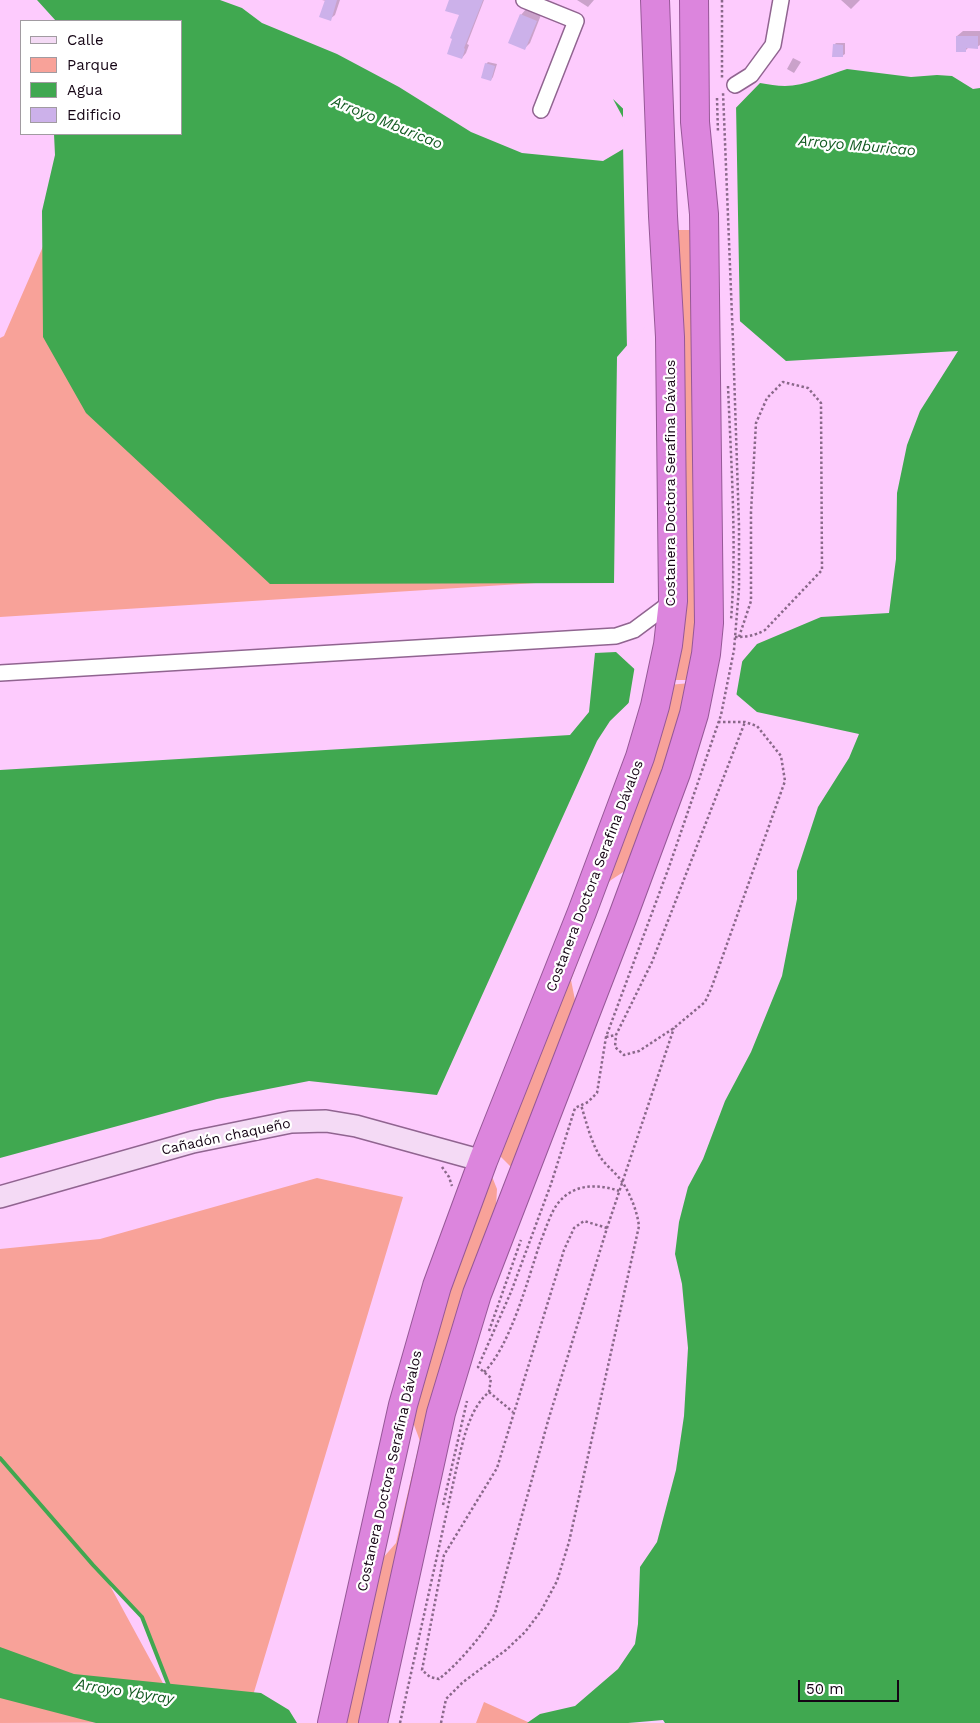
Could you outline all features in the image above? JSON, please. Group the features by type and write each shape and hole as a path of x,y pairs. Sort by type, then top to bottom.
{"highway":[{"name":"Costanera Doctora Serafina Dávalos","path":"332,1723 403,1405 437,1286 483,1162 596,877 640,757 655,706 668,645 673,601 670,337 656,0"},
{"path":"373,1723 440,1413 477,1294 676,774 706,718 706,654 709,623 704,341 704,214 695,122 694,0"},
{"path":"483,1162 495,1166 502,1172 507,1182 511,1205"}],"main road":[{"name":"Cañadón chaqueño","path":"0,1197 193,1142 291,1122 326,1121 356,1126 483,1162"}],"street":[{"path":"524,0 576,21 541,110"},
{"path":"727,85 751,75 773,44 781,0"},
{"path":"0,673 616,636 634,630 673,601"}],"path":[{"path":"706,718 720,714 734,650 739,588 733,342 723,116 727,85 722,0"},
{"path":"735,637 740,637 754,636 765,630 822,570 821,403 808,388 783,382 767,398 756,423 751,512 751,601 740,637"},
{"path":"728,386 734,540 730,625"},
{"path":"706,718 745,722 756,726 781,756 785,782 705,1002 674,1028 639,1052 624,1055 615,1047 616,1035 652,962 745,722"},
{"path":"400,1723 456,1466 464,1438 476,1409 489,1392 491,1378 478,1367 514,1283 551,1184 575,1108 588,1102 596,1093 606,1037 669,868 706,718"},
{"path":"607,1228 584,1221 574,1228 564,1250 496,1468 444,1555 422,1670 430,1677 439,1679 450,1671 489,1624 495,1613 548,1421 607,1228 674,1028"},
{"path":"606,1037 616,1035"},
{"path":"441,1723 446,1700 463,1682 506,1650 525,1632 541,1611 557,1581 569,1542 639,1226 638,1213 622,1182 598,1154 581,1105"},
{"path":"484,1372 498,1355 511,1326 546,1229 559,1202 573,1191 592,1185 606,1186 619,1191"},
{"path":"474,1370 521,1240"},
{"path":"489,1392 514,1412"},
{"path":"441,1513 468,1399"}],"green space":[{"path":"669,230 694,230 704,503 692,680 669,680"},
{"path":"48,235 599,579 0,617 0,338 4,336"},
{"path":"691,683 631,867 607,884 571,980 577,1010 514,1170 498,1154 668,685"},
{"path":"491,1174 497,1189 496,1207 463,1293 364,1723 340,1723 375,1567 396,1543 420,1441 411,1417 414,1391"},
{"path":"317,1178 403,1197 245,1722 0,1723 0,1249 100,1239","holes":["108,1582 142,1617 177,1707"]},
{"path":"484,1702 530,1723 476,1723"}],"water":[{"name":"Arroyo Mburicao","path":"37,0 220,0 242,8 262,23 337,54 399,87 471,132 522,153 603,161 625,148 627,125 613,99 637,122 648,321 617,357 614,583 270,584 86,413 43,337 42,211 55,155 54,135 182,135 182,20 55,20"},
{"name":"Arroyo Mburicao","path":"847,69 911,77 952,76 973,89 980,88 980,1723 665,1723 663,1720 628,1723 527,1723 540,1714 575,1706 618,1669 635,1644 638,1624 640,1567 657,1542 676,1470 684,1416 688,1348 682,1284 675,1254 679,1222 688,1187 703,1159 725,1101 751,1052 782,976 797,899 797,871 818,807 849,758 859,734 757,712 730,689 733,672 757,644 821,617 889,613 896,559 897,493 907,445 920,411 958,351 786,361 734,316 726,118 760,83 793,86"},
{"path":"616,652 642,676 640,692 610,721 597,741 437,1095 309,1081 217,1099 0,1158 0,770 570,735 589,712 595,653"},
{"name":"Arroyo Ybyray","path":"0,1647 74,1674 261,1693 289,1710 297,1723 96,1723 0,1698"}],"pier":[{"path":"736,104 740,324 732,316 723,118"},
{"path":"623,105 639,121 650,321 627,349 623,143 625,125 623,122"},
{"path":"743,657 736,697 728,690 730,671"},
{"path":"635,665 645,675 643,692 628,707"}],"building":[{"path":"325,0 337,0 331,21 319,17"},
{"path":"449,0 483,0 464,48 462,59 447,54 452,39 450,38 459,15 445,11"},
{"path":"520,14 537,21 525,50 508,43"},
{"path":"956,36 978,36 978,49 966,48 966,52 956,52"},
{"path":"833,44 843,45 843,57 832,57"},
{"path":"485,63 495,66 491,81 481,78"}],"waterway":[{"name":"Arroyo Ybyray","path":"0,1458 93,1565 142,1617 169,1686"}]}
